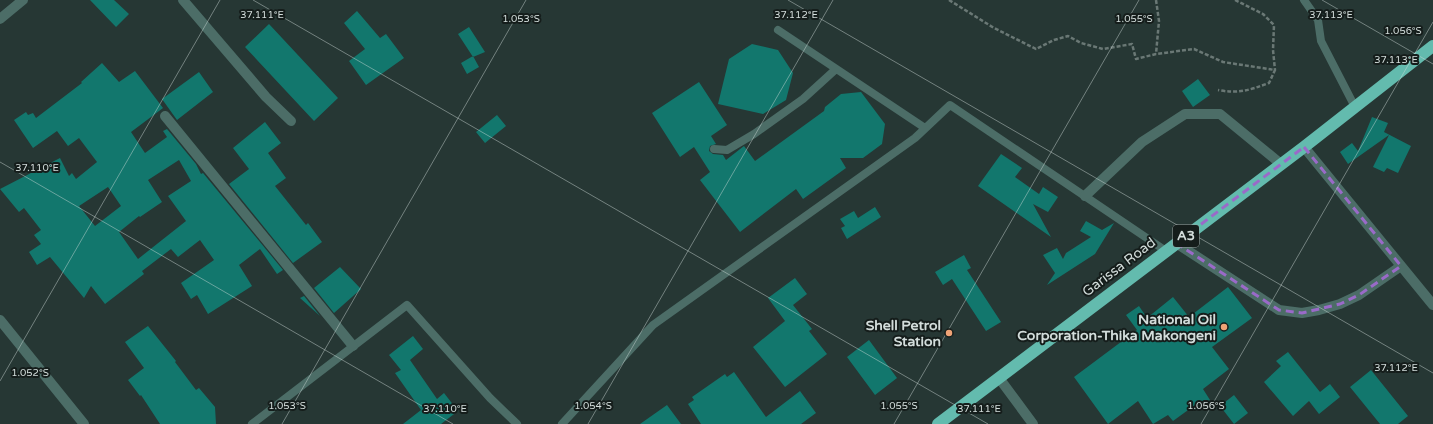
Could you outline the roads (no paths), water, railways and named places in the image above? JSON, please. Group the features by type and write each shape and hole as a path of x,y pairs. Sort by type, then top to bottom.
{"highway":[{"name":"Garissa Road","path":"938,424 1304,147 1433,46"}],"street":[{"path":"0,19 23,0"},
{"path":"182,0 266,97 291,121"},
{"path":"1085,196 1142,142 1185,114 1220,114 1281,164"},
{"path":"165,116 353,346"},
{"path":"1304,147 1433,305"},
{"path":"1171,247 1279,310 1302,313 1340,304 1352,298 1401,266"},
{"path":"0,320 84,424"},
{"path":"999,378 1033,424"}],"lane":[{"path":"1304,0 1318,20 1321,41 1355,107"},
{"path":"778,30 925,128"},
{"path":"714,149 726,150 754,134 803,99 836,69"},
{"path":"562,424 653,324 915,138 950,105 1085,196 1171,247"},
{"path":"252,424 407,305 490,398 517,424"}],"place":[{"name":"National Oil Corporation-Thika Makongeni","path":"1224,327"},
{"name":"Shell Petrol Station","path":"949,333"}]}
